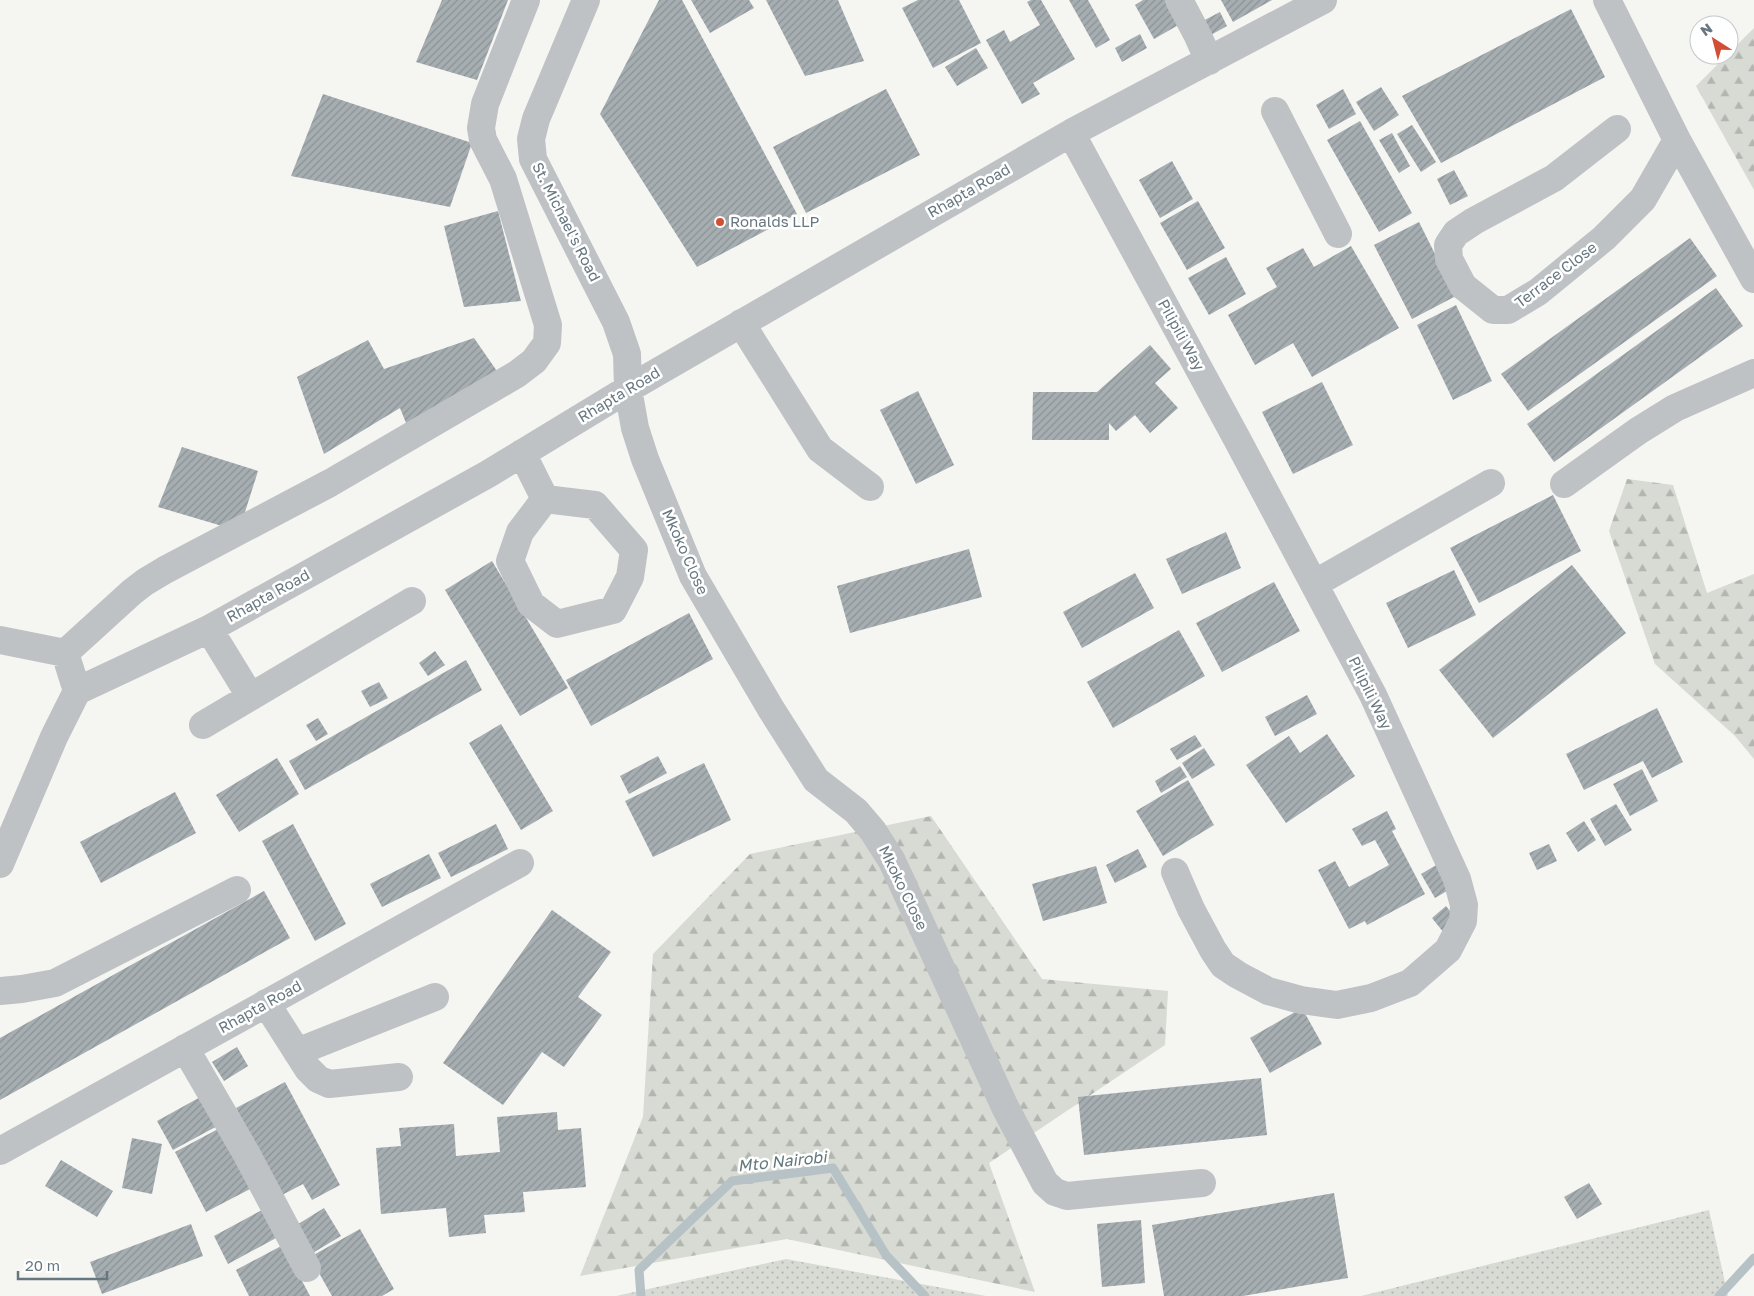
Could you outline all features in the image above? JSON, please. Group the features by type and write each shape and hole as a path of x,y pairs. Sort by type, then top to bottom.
{"street":[{"path":"65,653 145,582 330,484 517,374 534,361 547,343 548,325 503,179 483,140 481,128 485,104 526,0"},
{"name":"St. Michael's Road","path":"586,0 536,119 531,139 533,159 616,322 627,354 628,389"},
{"path":"1179,0 1209,61"},
{"name":"Rhapta Road","path":"77,691 209,629 522,453 741,323 1070,133 1323,0"},
{"path":"1607,0 1677,140 1754,279"},
{"path":"1274,111 1338,234"},
{"name":"Terrace Close","path":"1617,129 1554,178 1474,221 1456,234 1448,245 1449,259 1463,286 1493,310 1508,310 1538,292 1604,238 1643,199 1677,140"},
{"name":"Pilipili Way","path":"1070,133 1237,439 1373,695 1457,879 1464,905 1463,921 1448,950 1410,983 1370,998 1337,1005 1301,1000 1268,991 1223,965 1191,909 1175,872"},
{"path":"741,323 820,448 870,487"},
{"path":"1564,484 1638,431 1675,408 1754,373"},
{"name":"Mkoko Close","path":"628,389 635,428 645,459 693,576 751,676 816,780 856,811 873,830 892,861 1004,1107 1045,1183 1056,1192 1067,1196 1202,1183"},
{"path":"522,453 545,498"},
{"path":"1314,584 1491,483"},
{"path":"545,498 595,505 634,550 630,577 614,610 557,624 531,604 510,561 520,532 545,498"},
{"path":"203,724 412,601"},
{"path":"209,629 250,696"},
{"path":"0,640 65,653"},
{"path":"0,864 54,738 77,691 65,653"},
{"name":"Rhapta Road","path":"0,1150 520,863"},
{"path":"0,990 22,989 55,983 237,890"},
{"path":"297,1052 435,997"},
{"path":"266,1004 308,1069 318,1079 329,1084 399,1077"},
{"path":"186,1048 246,1153 307,1268"}],"green space":[{"path":"1754,28 1754,190 1696,86 1717,65 1739,65 1739,43"},
{"path":"1627,479 1673,485 1707,593 1754,574 1754,759 1735,736 1655,664 1609,531"},
{"path":"931,816 1042,979 1168,991 1165,1045 989,1163 1035,1292 787,1239 580,1276 643,1117 653,954 750,854"},
{"path":"1709,1210 1728,1296 1361,1296"},
{"path":"786,1259 986,1296 616,1296"}],"building":[{"path":"442,0 508,0 477,80 416,62"},
{"path":"659,0 682,0 797,214 697,267 600,114"},
{"path":"691,0 749,0 754,8 710,33"},
{"path":"766,0 838,0 864,61 805,76"},
{"path":"918,0 959,0 981,43 933,68 902,8"},
{"path":"1041,0 1075,59 1033,83 1040,94 1022,104 986,40 1004,30 1010,42 1040,25 1027,2"},
{"path":"1069,0 1088,0 1110,40 1096,48"},
{"path":"1143,0 1169,0 1182,23 1154,39 1135,5"},
{"path":"1221,0 1272,0 1233,22"},
{"path":"1571,9 1605,77 1441,163 1402,96"},
{"path":"1220,12 1227,26 1209,36 1201,22"},
{"path":"1140,34 1147,48 1122,62 1115,48"},
{"path":"976,48 988,68 957,86 945,67"},
{"path":"1381,87 1399,115 1374,131 1356,102"},
{"path":"886,89 920,155 806,213 773,147"},
{"path":"1343,89 1356,114 1329,129 1316,105"},
{"path":"323,94 472,143 450,207 291,176"},
{"path":"1360,121 1412,213 1379,232 1327,140"},
{"path":"1412,125 1436,162 1421,172 1397,134"},
{"path":"1392,133 1410,166 1399,173 1379,140"},
{"path":"1172,161 1193,199 1160,218 1139,180"},
{"path":"1454,170 1468,196 1450,205 1437,179"},
{"path":"1198,201 1225,248 1187,270 1160,223"},
{"path":"498,211 521,301 464,307 444,226"},
{"path":"1419,222 1456,296 1412,319 1374,245"},
{"path":"1690,238 1717,276 1528,411 1501,374"},
{"path":"1351,246 1399,328 1312,377 1293,343 1255,365 1228,315 1277,287 1266,268 1303,248 1314,267"},
{"path":"1226,257 1246,294 1209,315 1188,278"},
{"path":"1716,288 1743,326 1554,462 1527,424"},
{"path":"1456,305 1492,381 1453,400 1417,325"},
{"path":"474,338 499,374 408,428 400,408 324,454 297,377 368,340 384,369"},
{"path":"1150,345 1171,369 1155,383 1178,408 1150,433 1135,415 1116,431 1109,423 1109,440 1032,440 1033,392 1097,392"},
{"path":"1322,382 1353,445 1293,474 1262,412"},
{"path":"918,391 954,465 916,484 880,410"},
{"path":"182,447 258,471 239,531 158,507"},
{"path":"1553,495 1581,551 1479,603 1450,548"},
{"path":"1226,532 1241,568 1182,594 1166,559"},
{"path":"969,549 982,597 850,633 837,586"},
{"path":"492,561 568,688 520,716 445,590"},
{"path":"1572,565 1626,633 1493,738 1439,670"},
{"path":"1454,570 1476,615 1408,648 1386,603"},
{"path":"1135,573 1154,608 1082,648 1063,612"},
{"path":"1274,582 1300,631 1222,672 1196,623"},
{"path":"689,613 713,659 591,726 566,680"},
{"path":"1179,630 1205,676 1113,728 1087,682"},
{"path":"435,651 445,665 428,676 419,663"},
{"path":"466,660 482,690 305,790 289,761"},
{"path":"379,682 388,698 370,707 361,691"},
{"path":"1307,695 1317,714 1275,736 1265,717"},
{"path":"1657,708 1683,762 1652,778 1643,761 1584,790 1566,754"},
{"path":"318,718 328,734 316,741 306,725"},
{"path":"501,724 553,811 521,830 469,743"},
{"path":"1327,734 1355,776 1286,823 1246,765 1289,736 1300,753"},
{"path":"1195,735 1202,746 1177,760 1170,749"},
{"path":"1204,748 1215,765 1192,779 1182,763"},
{"path":"658,756 667,773 629,794 620,776"},
{"path":"277,758 299,794 239,832 216,795"},
{"path":"704,763 731,820 653,857 625,801"},
{"path":"1180,766 1187,777 1161,793 1155,781"},
{"path":"1642,769 1658,801 1630,816 1613,784"},
{"path":"1188,780 1214,825 1163,856 1136,811"},
{"path":"175,792 196,833 101,883 80,842"},
{"path":"1616,804 1632,830 1605,846 1590,819"},
{"path":"1387,811 1396,829 1392,831 1425,894 1367,925 1365,921 1349,929 1318,870 1335,861 1349,887 1389,865 1375,840 1362,846 1352,829"},
{"path":"1584,821 1596,840 1578,852 1566,833"},
{"path":"293,824 346,924 315,941 262,841"},
{"path":"496,824 508,849 451,877 438,853"},
{"path":"1549,844 1557,861 1537,870 1529,853"},
{"path":"1138,849 1147,867 1115,883 1106,865"},
{"path":"429,854 441,878 382,907 370,884"},
{"path":"1438,864 1452,888 1435,898 1421,874"},
{"path":"1096,866 1107,903 1043,921 1032,884"},
{"path":"264,891 290,938 0,1100 0,1038"},
{"path":"1446,906 1458,921 1444,933 1432,918"},
{"path":"552,910 611,952 578,997 602,1015 564,1067 542,1052 503,1105 443,1063"},
{"path":"1302,1008 1322,1044 1270,1073 1250,1038"},
{"path":"237,1047 248,1066 224,1081 212,1062"},
{"path":"1261,1078 1267,1135 1084,1155 1078,1097"},
{"path":"285,1082 340,1185 312,1200 303,1184 282,1195 236,1108"},
{"path":"204,1095 221,1124 173,1150 157,1121"},
{"path":"557,1112 558,1130 581,1128 586,1187 523,1192 525,1212 484,1215 486,1233 449,1237 446,1208 381,1214 376,1148 401,1146 399,1128 454,1124 456,1156 500,1152 497,1117"},
{"path":"218,1129 250,1189 206,1212 175,1152"},
{"path":"132,1138 162,1144 152,1194 122,1188"},
{"path":"61,1160 113,1191 97,1217 45,1186"},
{"path":"1589,1183 1602,1204 1577,1219 1564,1197"},
{"path":"1334,1193 1348,1278 1243,1296 1164,1296 1152,1225"},
{"path":"324,1208 341,1236 311,1254 295,1226"},
{"path":"262,1210 276,1238 228,1264 214,1236"},
{"path":"1141,1220 1145,1283 1102,1287 1097,1224"},
{"path":"191,1224 203,1256 102,1294 90,1262"},
{"path":"360,1229 394,1289 382,1296 332,1296 310,1257"},
{"path":"283,1245 310,1296 249,1296 236,1270"}],"waterway":[{"name":"Mto Nairobi","path":"641,1296 639,1270 732,1181 833,1168 886,1255 925,1296"},
{"name":"Mto Nairobi","path":"1719,1296 1754,1258"}],"place":[{"name":"Ronalds LLP","path":"720,222"}]}
